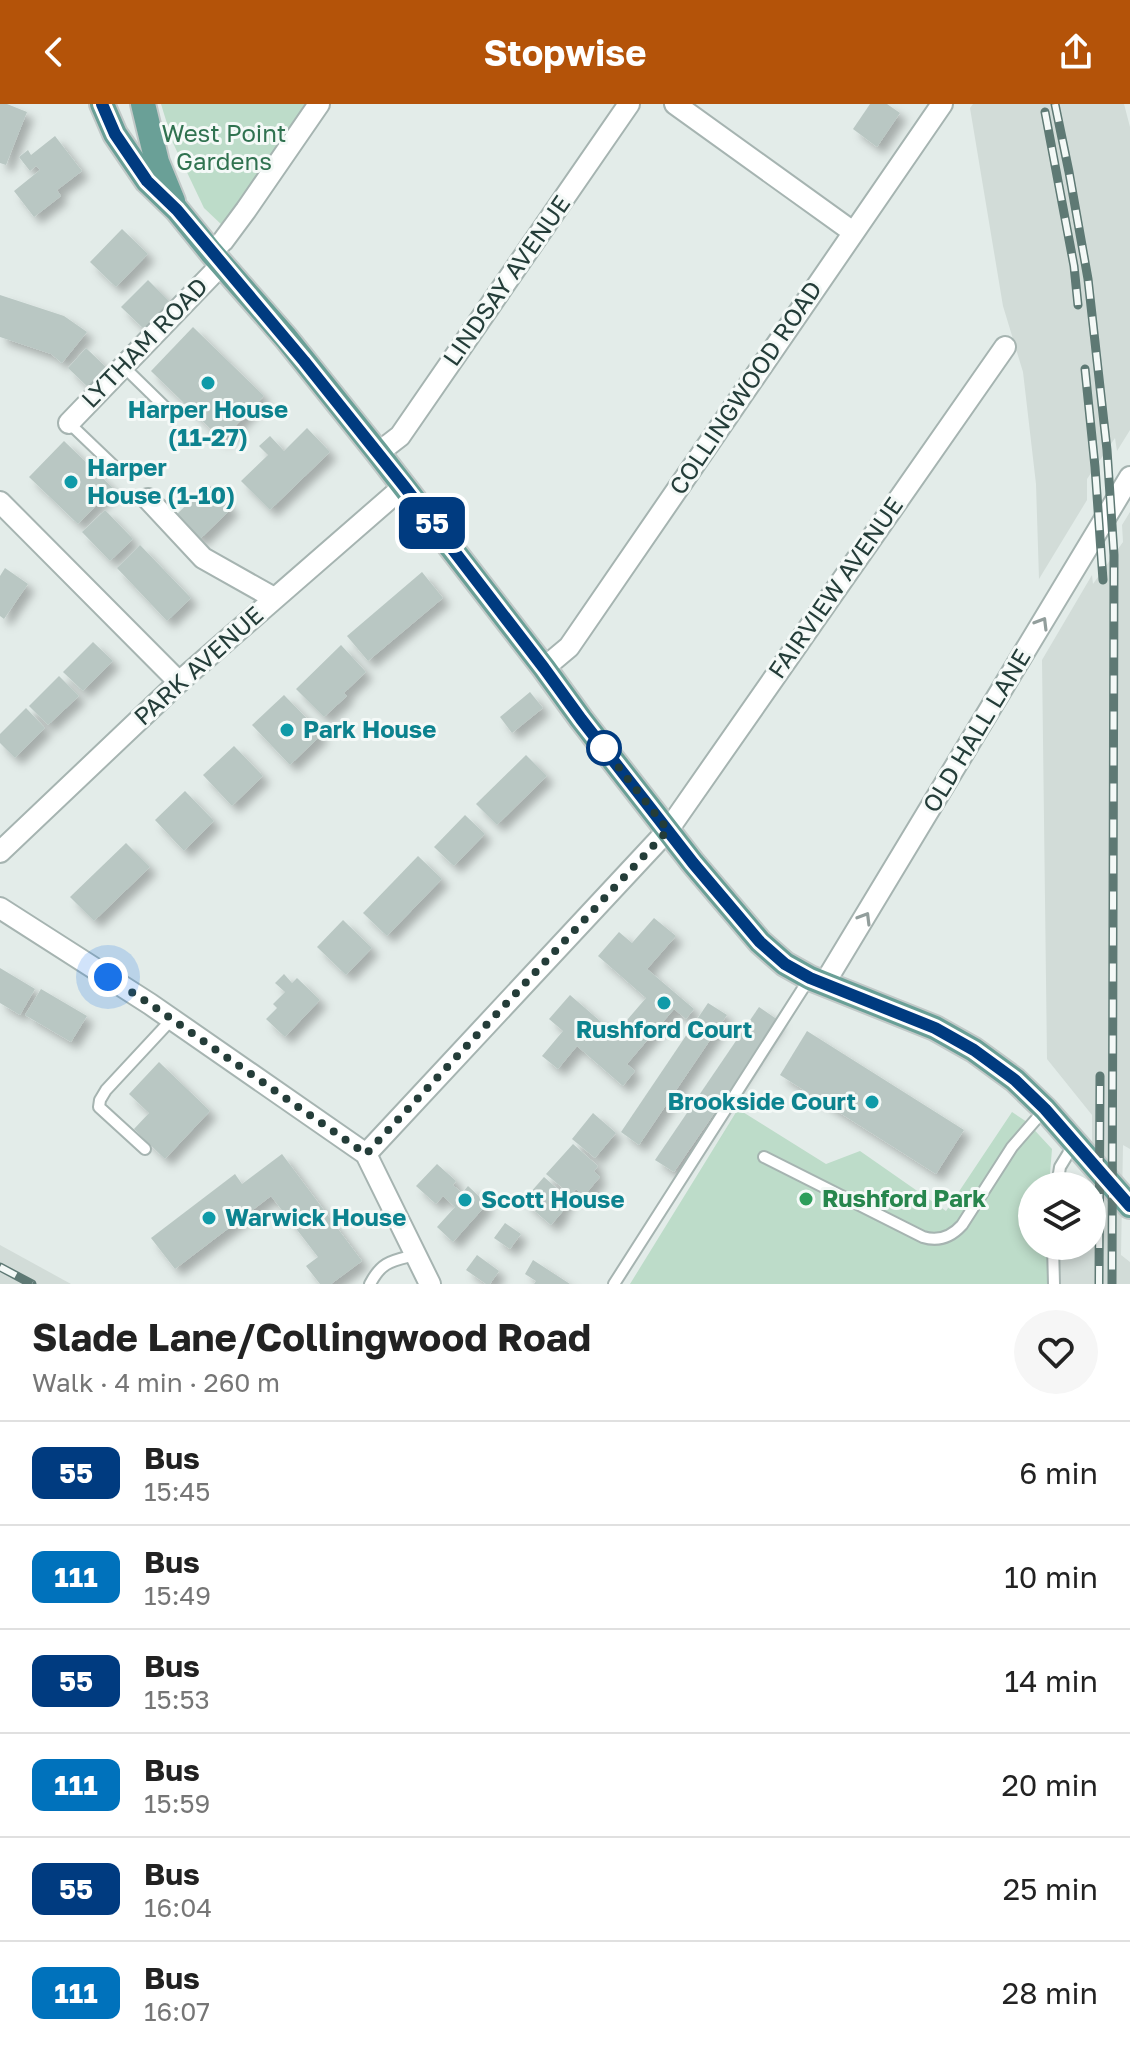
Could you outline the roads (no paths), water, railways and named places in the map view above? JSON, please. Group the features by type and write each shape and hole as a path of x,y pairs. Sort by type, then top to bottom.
{"main road":[{"path":"102,104 115,134 147,181 177,210 286,338 404,486 668,830 760,942 785,964 817,981 935,1028 974,1050 1015,1080 1045,1109 1130,1206"},
{"path":"143,104 157,162 177,210"}],"street":[{"name":"LYTHAM ROAD","path":"69,423 124,367 216,258 223,241 319,104"},
{"name":"LINDSAY AVENUE","path":"378,453 400,436 629,104"},
{"path":"675,104 853,232"},
{"name":"COLLINGWOOD ROAD","path":"544,668 569,647 942,104"},
{"name":"FAIRVIEW AVENUE","path":"366,1154 668,830 1005,347"},
{"name":"OLD HALL LANE","path":"817,981 1130,477"},
{"name":"PARK AVENUE","path":"0,852 179,682 404,486"},
{"path":"148,499 203,558 274,598"},
{"path":"2,508 179,682"},
{"path":"0,908 172,1019 366,1154 430,1284"}],"lane":[{"path":"124,367 169,411"},
{"path":"69,423 114,466"},
{"path":"614,1284 817,981"},
{"path":"145,1149 99,1107 100,1100 172,1019"},
{"path":"764,1157 923,1237 936,1240 955,1233 962,1225 1012,1147 1045,1109"},
{"path":"1059,1172 1074,1144"},
{"path":"370,1284 387,1263 415,1255"},
{"path":"1053,1260 1054,1284"}],"railway":[{"path":"1055,104 1088,279 1107,450 1114,555 1112,1284"},
{"path":"1045,112 1074,266 1078,305"},
{"path":"1085,369 1103,580"},
{"path":"1099,1284 1100,1076"},
{"path":"0,1267 32,1284"}],"place":[{"name":"Harper House (11-27)","path":"208,383"},
{"name":"Harper House (1-10)","path":"71,482"},
{"name":"Park House","path":"287,730"},
{"name":"Rushford Court","path":"664,1003"},
{"name":"Brookside Court","path":"872,1102"},
{"name":"Rushford Park","path":"806,1199"},
{"name":"Scott House","path":"465,1200"},
{"name":"Warwick House","path":"209,1218"}],"park label":[{"name":"West Point Gardens","path":"224,148"}]}
